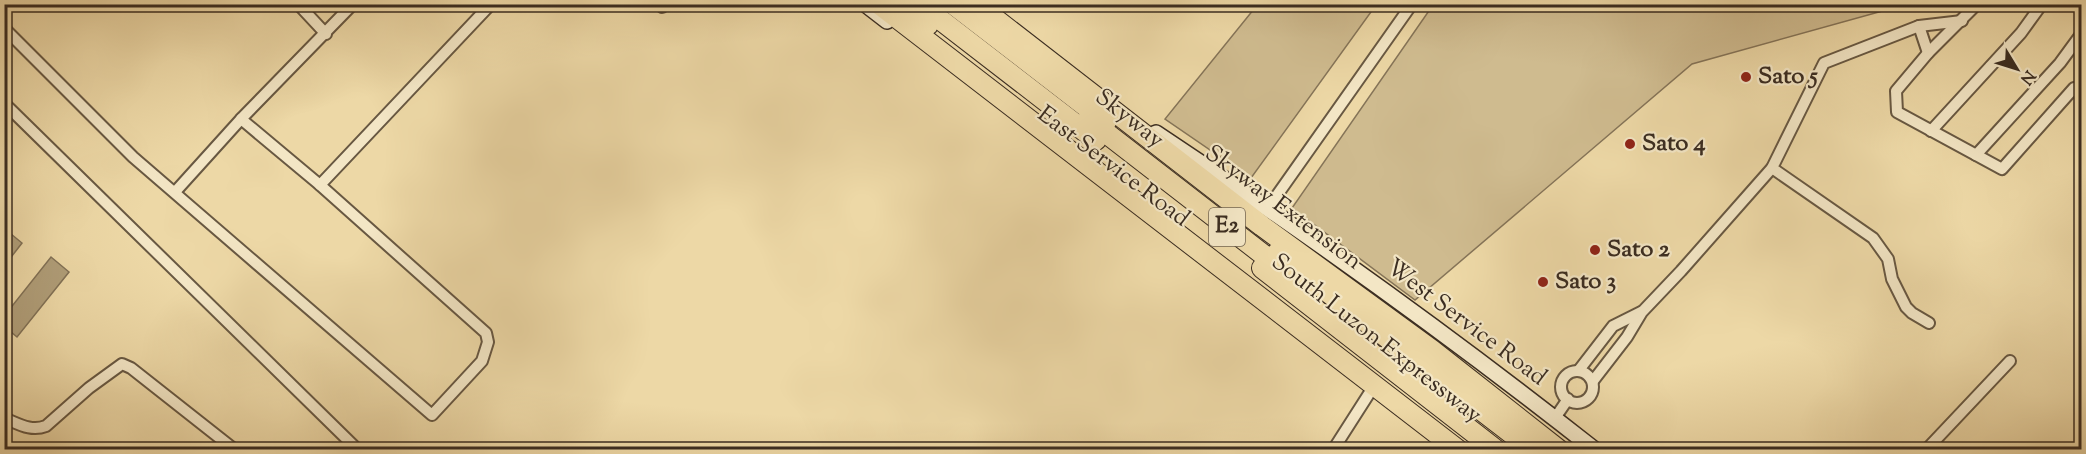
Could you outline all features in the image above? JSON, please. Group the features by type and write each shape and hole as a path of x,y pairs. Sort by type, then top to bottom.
{"highway":[{"name":"E2","path":"879,4 1458,450"},
{"name":"South Luzon Expressway","path":"902,4 1477,450"},
{"name":"Skyway","path":"920,4 1497,450"},
{"name":"Skyway","path":"939,4 1516,450"},
{"name":"South Luzon Expressway","path":"953,4 1533,450"},
{"name":"Skyway Extension","path":"976,4 1262,226 1432,350 1559,450"}],"main road":[{"name":"East Service Road","path":"865,4 1169,239 1372,389 1449,450"},
{"name":"West Service Road","path":"987,4 1143,124 1268,208 1502,376 1595,450"}],"street":[{"path":"298,4 326,34"},
{"path":"175,192 241,119 353,4"},
{"path":"321,186 491,4"},
{"path":"1268,208 1412,4"},
{"path":"1977,4 1928,53 1896,91 1897,112 2002,169 2074,88 2082,86"},
{"path":"1931,131 2021,33 2042,4"},
{"path":"1642,312 1613,326 1581,367 1569,373 1562,381 1562,391 1568,399 1576,403 1585,401 1593,390 1593,381 1627,337 1642,312 1772,168 1824,63 1919,26 1962,21"},
{"path":"1919,26 1928,53"},
{"path":"4,28 133,156 432,415 482,361 488,342 486,333 321,186 241,119"},
{"path":"1976,155 2060,63 2082,33"},
{"path":"4,103 358,450"},
{"path":"1772,168 1873,238 1888,259 1892,279 1906,307 1929,323"},
{"path":"1926,450 2010,361"},
{"path":"4,418 31,429 46,426 89,388 122,364 131,368 236,450"},
{"path":"1581,367 1593,381"},
{"path":"1336,449 1372,389"},
{"path":"1555,418 1568,399"}],"shaded area":[{"path":"1258,4 1376,5 1251,178 1165,119"},
{"path":"1433,5 1904,5 1692,64 1415,300 1292,208"},
{"path":"5,229 22,243 5,265"},
{"path":"51,257 69,272 17,337 5,327 5,315"}],"place":[{"name":"Sato 5","path":"1746,77"},
{"name":"Sato 4","path":"1630,144"},
{"name":"Sato 2","path":"1595,250"},
{"name":"Sato 3","path":"1543,282"}]}
